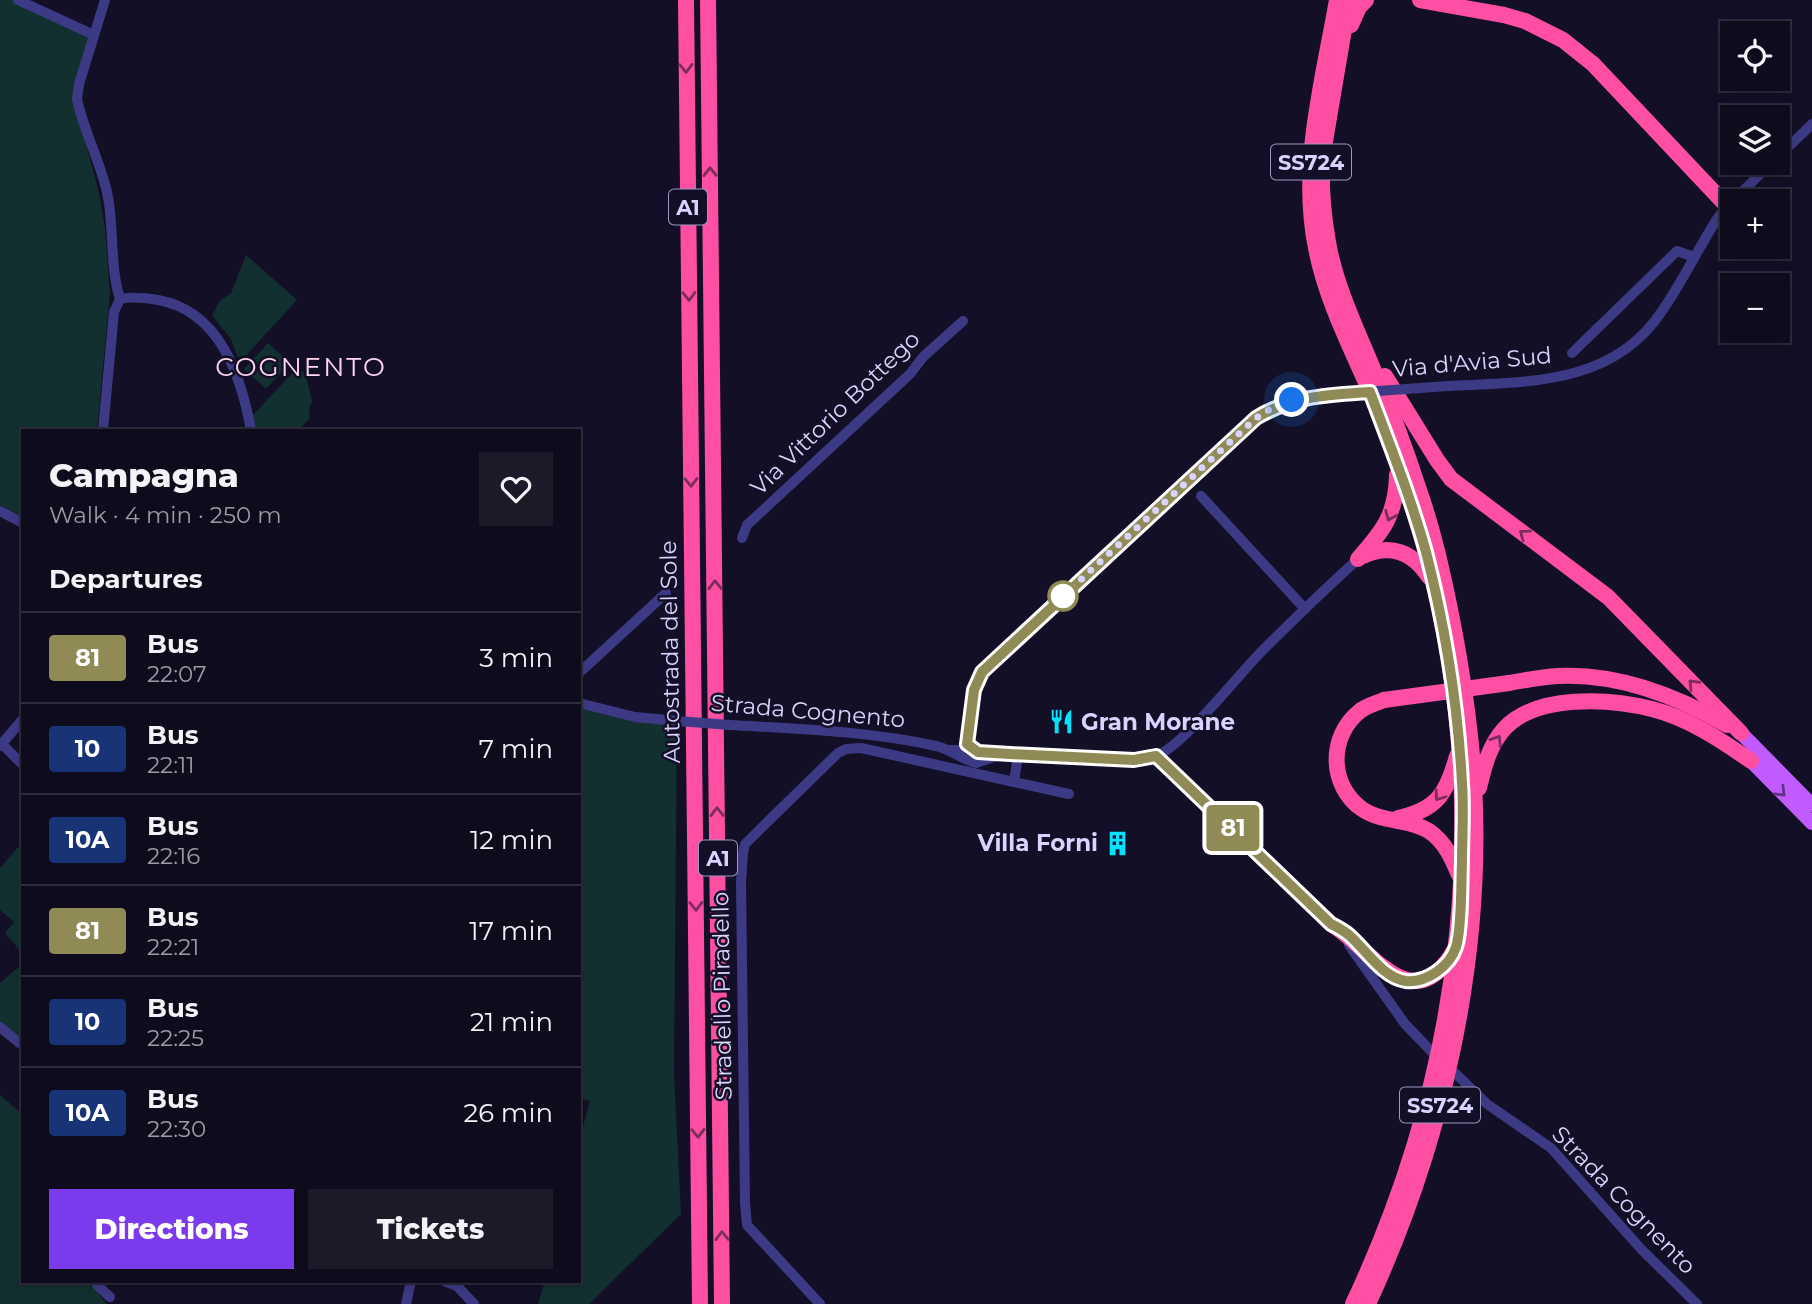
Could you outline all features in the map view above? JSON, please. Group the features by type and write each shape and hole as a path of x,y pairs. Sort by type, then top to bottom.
{"highway":[{"name":"Autostrada del Sole","path":"686,0 700,1304"},
{"name":"Autostrada del Sole","path":"708,0 722,1304"},
{"name":"SS724","path":"1337,0 1311,158 1311,216 1316,248 1326,285 1369,374 1418,487 1437,545 1460,659 1469,720 1475,804 1472,909 1465,983 1449,1066 1419,1176 1385,1268 1368,1304"},
{"name":"SS724","path":"1349,0 1325,134 1321,184 1328,242 1434,584 1453,695 1463,785 1461,880 1453,983 1439,1055 1419,1138 1396,1206 1353,1304"},
{"path":"1334,84 1353,17 1366,0"},
{"path":"1420,0 1504,15 1525,21 1563,40 1593,64 1720,199"},
{"path":"1350,313 1430,449 1451,479 1608,597 1741,733"},
{"path":"1358,559 1384,529 1390,516 1396,490 1397,462"},
{"path":"1358,559 1382,550 1407,553 1424,569 1434,584"},
{"path":"1461,880 1447,848 1438,838 1418,825 1374,816 1350,799 1344,789 1336,765 1339,737 1360,710 1384,700 1557,676 1588,676 1619,680 1651,689 1741,733"},
{"path":"1475,804 1491,748 1505,729 1539,707 1565,702 1595,702 1652,709 1706,732 1751,761"},
{"path":"1697,710 1732,739 1751,761"},
{"path":"1394,819 1422,811 1438,800 1449,780 1460,747"},
{"path":"1331,924 1347,934 1388,972 1407,981 1421,980 1432,975 1448,962 1456,947"}],"main road":[{"path":"1741,733 1812,805"},
{"path":"1751,761 1812,823"}],"street":[{"path":"18,0 94,35"},
{"path":"103,429 114,312 120,299 116,286 108,194 77,99 104,0"},
{"path":"1790,145 1812,124"},
{"name":"Via d'Avia Sud","path":"1745,189 1759,175"},
{"name":"Via d'Avia Sud","path":"966,746 974,690 982,672 1256,418 1274,407 1308,396 1557,378 1583,372 1628,349 1650,327 1720,217"},
{"name":"Via d'Avia Sud","path":"1572,353 1677,251 1694,257"},
{"path":"120,299 153,300 182,307 217,336 243,393 251,429"},
{"name":"Via Vittorio Bottego","path":"742,538 747,525 911,374 923,357 963,321"},
{"path":"1201,496 1305,609"},
{"path":"0,512 21,522"},
{"path":"1358,559 1261,652 1185,734 1156,756 1331,924 1352,948 1405,1024 1433,1052"},
{"path":"581,671 666,593"},
{"name":"Strada Cognento","path":"581,704 635,718 829,730 950,750 976,763 1014,755"},
{"path":"21,721 1,745 21,763"},
{"name":"Strada Cognento","path":"950,750 966,746 978,752 1134,760 1156,756"},
{"name":"Stradello Piradello","path":"820,1304 747,1225 741,883 745,844 846,749 861,748 1014,782"},
{"path":"1014,755 1014,782 1069,794"},
{"path":"0,1027 21,1044"},
{"name":"Strada Cognento","path":"1455,1073 1487,1104 1551,1148 1642,1250 1697,1304"},
{"path":"96,1283 110,1297"},
{"path":"405,1304 410,1283"},
{"path":"449,1283 457,1286 474,1304"}],"green space":[{"path":"0,0 12,0 91,37 79,118 105,227 110,293 97,429 21,429 21,516 0,505"},
{"path":"246,255 297,300 240,362 230,338 212,315 220,301 231,293"},
{"path":"268,343 290,363 266,389 244,369"},
{"path":"298,367 306,376 312,401 309,407 310,418 299,429 255,429 251,417"},
{"path":"581,707 677,723 674,1072 681,1214 589,1304 538,1304 544,1283 581,1283 581,1134 590,1101 581,1099"},
{"path":"20,845 21,952 5,933 14,922 0,910 0,868"},
{"path":"21,965 21,1040 0,1022 0,983"},
{"path":"0,1095 21,1113 21,1283 91,1283 107,1304 0,1304"}],"bus line":[{"name":"81","path":"1370,392 1397,462 1434,584 1453,695 1463,785 1461,880 1456,947 1448,962 1441,968 1432,975 1414,981 1397,978 1388,972 1347,934 1331,924 1156,756 1134,760 978,752 967,744 974,690 982,672 1256,418 1274,407 1308,396 1370,392"}],"place":[{"name":"Gran Morane","path":"1061,722"},
{"name":"Villa Forni","path":"1118,843"}],"district":[{"name":"COGNENTO","path":"301,367"}],"route":[{"path":"1063,596 1256,418 1292,400"}]}
